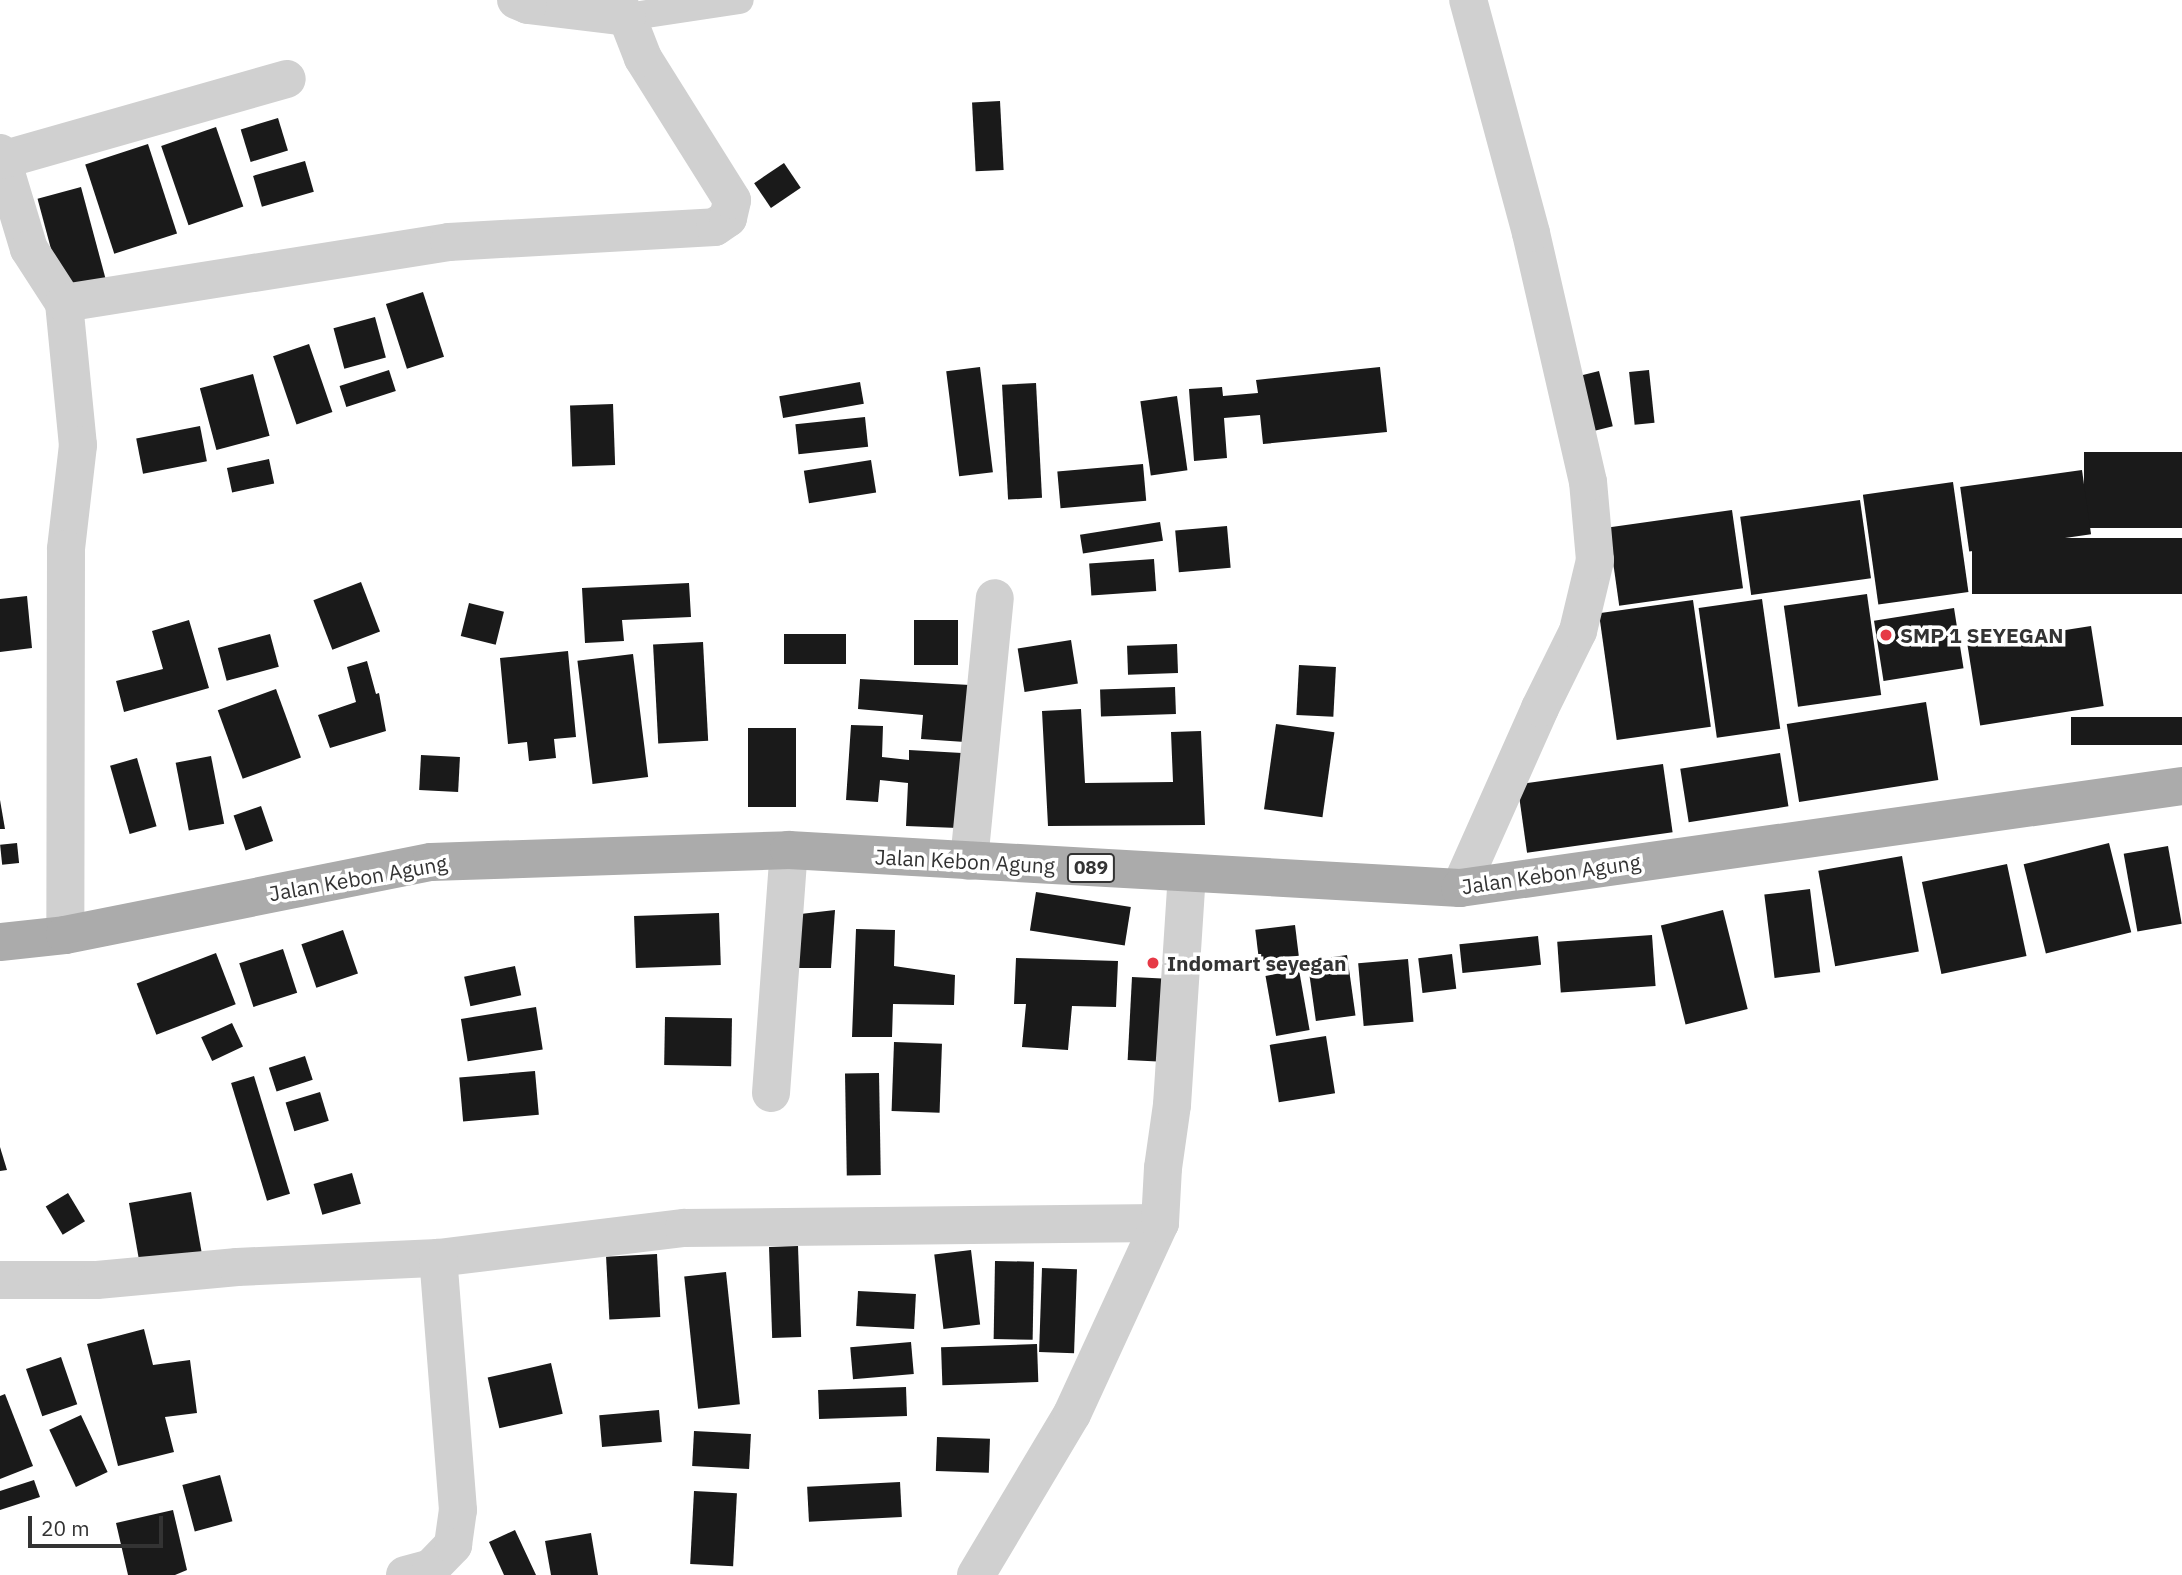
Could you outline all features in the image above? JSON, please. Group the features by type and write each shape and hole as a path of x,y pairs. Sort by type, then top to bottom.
{"main road":[{"name":"Jalan Kebon Agung","path":"0,942 65,935 431,862 789,850 1460,888 2182,786"}],"street":[{"path":"64,303 449,242 715,227 728,218 732,200 631,27 528,5 516,0"},
{"path":"1460,888 1540,708 1578,631 1595,560 1588,482 1576,429 1531,233 1468,0"},
{"path":"65,935 66,549 78,445 64,303 29,249 1,156 287,79"},
{"path":"969,861 995,598"},
{"path":"771,1093 789,850"},
{"path":"976,1575 1072,1414 1160,1223 1163,1168 1172,1105 1187,873"},
{"path":"0,1280 97,1280 237,1267 438,1258 684,1228 1160,1223"},
{"path":"405,1575 431,1568 453,1545 458,1510 438,1258"}],"lane":[{"path":"631,27 740,0"}],"building":[{"path":"1000,101 1004,170 976,171 972,102"},
{"path":"278,118 288,151 251,162 241,129"},
{"path":"216,127 243,206 189,225 161,146"},
{"path":"148,144 177,233 114,254 85,164"},
{"path":"305,161 314,192 262,207 253,176"},
{"path":"784,163 801,188 771,208 754,183"},
{"path":"81,187 106,279 62,290 38,199"},
{"path":"423,292 444,357 407,369 386,304"},
{"path":"375,317 386,358 344,369 333,328"},
{"path":"309,344 332,412 297,424 273,356"},
{"path":"980,367 993,472 959,476 946,371"},
{"path":"1380,367 1387,432 1263,444 1260,415 1224,418 1227,458 1194,461 1189,389 1222,387 1223,396 1258,393 1256,380"},
{"path":"389,370 396,391 346,407 340,386"},
{"path":"1649,370 1655,423 1635,425 1629,372"},
{"path":"1599,371 1613,426 1584,434 1570,378"},
{"path":"253,374 270,436 216,450 200,388"},
{"path":"860,382 864,404 783,418 779,396"},
{"path":"1036,383 1042,498 1008,500 1002,385"},
{"path":"1177,396 1187,470 1151,475 1140,401"},
{"path":"613,404 615,465 572,466 570,406"},
{"path":"865,417 868,447 799,454 795,424"},
{"path":"200,426 207,461 143,474 136,438"},
{"path":"2084,452 2182,452 2182,528 2084,528"},
{"path":"269,459 274,483 232,492 227,468"},
{"path":"871,460 876,493 809,503 804,471"},
{"path":"1143,464 1146,501 1061,508 1057,471"},
{"path":"2082,470 2091,534 1969,551 1960,487"},
{"path":"1953,482 1968,592 1878,605 1863,495"},
{"path":"1860,500 1871,578 1751,595 1740,517"},
{"path":"1732,510 1743,588 1619,606 1608,527"},
{"path":"1160,522 1163,541 1083,553 1080,535"},
{"path":"1227,526 1231,568 1179,572 1175,531"},
{"path":"1972,538 2182,538 2182,594 1972,594"},
{"path":"1154,559 1156,591 1091,595 1089,564"},
{"path":"361,582 380,631 332,650 313,600"},
{"path":"689,583 691,617 622,620 624,641 585,643 582,588"},
{"path":"1867,594 1881,695 1798,707 1784,606"},
{"path":"27,596 32,648 0,652 0,599"},
{"path":"1762,599 1780,729 1717,738 1699,608"},
{"path":"1693,600 1711,727 1617,740 1599,613"},
{"path":"469,603 504,612 496,645 461,636"},
{"path":"1954,608 1964,668 1884,681 1874,621"},
{"path":"189,620 209,688 124,712 116,681 163,669 152,631"},
{"path":"914,620 958,620 958,665 914,665"},
{"path":"2091,626 2104,706 1980,726 1968,646"},
{"path":"270,634 279,667 227,681 218,648"},
{"path":"784,634 846,634 846,664 784,664"},
{"path":"1071,640 1078,683 1025,692 1018,648"},
{"path":"703,642 708,741 658,743 653,645"},
{"path":"1177,644 1178,673 1128,675 1127,646"},
{"path":"568,651 576,737 554,739 556,758 529,761 527,742 508,744 500,658"},
{"path":"633,654 648,777 593,784 577,661"},
{"path":"367,661 376,694 379,693 386,731 330,748 318,715 356,702 347,667"},
{"path":"1299,665 1336,667 1333,717 1296,715"},
{"path":"860,679 970,685 965,742 921,739 923,715 858,709"},
{"path":"1175,687 1176,714 1101,717 1100,690"},
{"path":"276,689 301,758 243,779 218,710"},
{"path":"1926,702 1938,780 1799,802 1787,724"},
{"path":"1081,709 1085,783 1173,782 1171,732 1201,731 1205,825 1048,826 1042,711"},
{"path":"2071,717 2182,717 2182,745 2071,745"},
{"path":"1276,724 1334,732 1322,817 1264,809"},
{"path":"851,725 883,726 882,757 909,760 909,750 962,753 958,828 906,826 908,783 880,780 878,802 846,800"},
{"path":"748,728 796,728 796,807 748,807"},
{"path":"1780,753 1788,806 1689,822 1680,769"},
{"path":"421,755 460,757 458,792 419,790"},
{"path":"211,756 224,824 189,831 176,763"},
{"path":"137,758 157,826 130,834 110,766"},
{"path":"1663,764 1673,832 1527,853 1517,784"},
{"path":"0,800 5,829 0,829"},
{"path":"261,806 273,841 246,850 234,815"},
{"path":"17,843 19,863 2,865 0,845"},
{"path":"2109,843 2131,932 2046,954 2024,864"},
{"path":"2168,846 2182,924 2137,932 2124,854"},
{"path":"1902,856 1919,952 1835,966 1818,871"},
{"path":"2007,864 2027,956 1941,974 1922,882"},
{"path":"1810,889 1820,972 1775,978 1764,895"},
{"path":"1036,892 1131,907 1125,946 1030,931"},
{"path":"835,910 831,968 789,968 792,915"},
{"path":"1723,910 1748,1009 1686,1024 1661,925"},
{"path":"719,913 721,965 636,968 634,916"},
{"path":"1295,925 1299,956 1259,961 1255,930"},
{"path":"856,929 895,930 894,966 955,975 954,1005 893,1004 892,1037 852,1037"},
{"path":"343,930 358,973 316,988 301,944"},
{"path":"1652,935 1656,986 1561,993 1557,942"},
{"path":"1538,936 1541,965 1462,973 1459,944"},
{"path":"283,949 297,993 253,1007 239,963"},
{"path":"216,953 236,1004 156,1035 137,983"},
{"path":"1452,954 1456,989 1423,993 1418,958"},
{"path":"1347,955 1355,1015 1316,1021 1307,961"},
{"path":"1016,958 1118,961 1116,1007 1072,1006 1068,1050 1022,1047 1026,1004 1014,1004"},
{"path":"1408,959 1413,1022 1364,1026 1358,963"},
{"path":"515,966 521,995 470,1006 464,977"},
{"path":"1299,970 1310,1030 1276,1036 1266,976"},
{"path":"1132,977 1172,979 1168,1062 1128,1060"},
{"path":"536,1007 543,1049 468,1061 461,1019"},
{"path":"665,1017 732,1018 731,1066 664,1065"},
{"path":"232,1023 243,1047 212,1061 201,1037"},
{"path":"1326,1036 1335,1093 1279,1102 1270,1045"},
{"path":"894,1042 942,1044 940,1113 892,1111"},
{"path":"305,1056 313,1080 277,1092 269,1068"},
{"path":"535,1071 539,1115 463,1121 459,1078"},
{"path":"879,1073 881,1175 847,1176 845,1074"},
{"path":"254,1076 290,1194 267,1201 231,1083"},
{"path":"320,1092 329,1121 294,1131 286,1103"},
{"path":"0,1147 7,1170 0,1171"},
{"path":"352,1173 361,1204 322,1215 314,1184"},
{"path":"191,1192 202,1252 140,1263 129,1203"},
{"path":"68,1193 85,1221 63,1235 46,1206"},
{"path":"798,1246 801,1337 772,1338 769,1247"},
{"path":"971,1250 980,1324 943,1329 934,1255"},
{"path":"657,1254 660,1317 609,1320 606,1257"},
{"path":"995,1261 1034,1262 1033,1340 994,1339"},
{"path":"1042,1268 1077,1269 1074,1353 1039,1352"},
{"path":"726,1272 740,1404 698,1409 684,1276"},
{"path":"858,1291 916,1294 914,1329 856,1326"},
{"path":"144,1329 153,1365 190,1360 197,1413 165,1417 174,1452 118,1466 87,1344"},
{"path":"911,1342 914,1374 853,1379 850,1347"},
{"path":"1037,1344 1038,1382 942,1385 941,1347"},
{"path":"61,1357 77,1404 42,1416 26,1369"},
{"path":"551,1363 563,1414 499,1428 488,1378"},
{"path":"906,1387 907,1416 819,1419 818,1390"},
{"path":"5,1394 33,1466 0,1479 0,1396"},
{"path":"659,1410 662,1442 602,1447 599,1415"},
{"path":"81,1415 108,1472 76,1487 49,1430"},
{"path":"694,1431 751,1434 749,1469 692,1466"},
{"path":"937,1437 990,1439 989,1473 936,1471"},
{"path":"220,1475 232,1521 195,1531 182,1485"},
{"path":"34,1480 40,1497 0,1510 0,1491"},
{"path":"900,1482 902,1517 809,1522 807,1487"},
{"path":"694,1491 737,1493 733,1566 690,1564"},
{"path":"173,1510 187,1570 175,1575 128,1575 116,1523"},
{"path":"515,1530 536,1575 504,1575 489,1542"},
{"path":"591,1533 598,1575 551,1575 545,1541"}],"place":[{"name":"SMP 1 SEYEGAN","path":"1886,635"},
{"name":"Indomart seyegan","path":"1153,963"}]}
